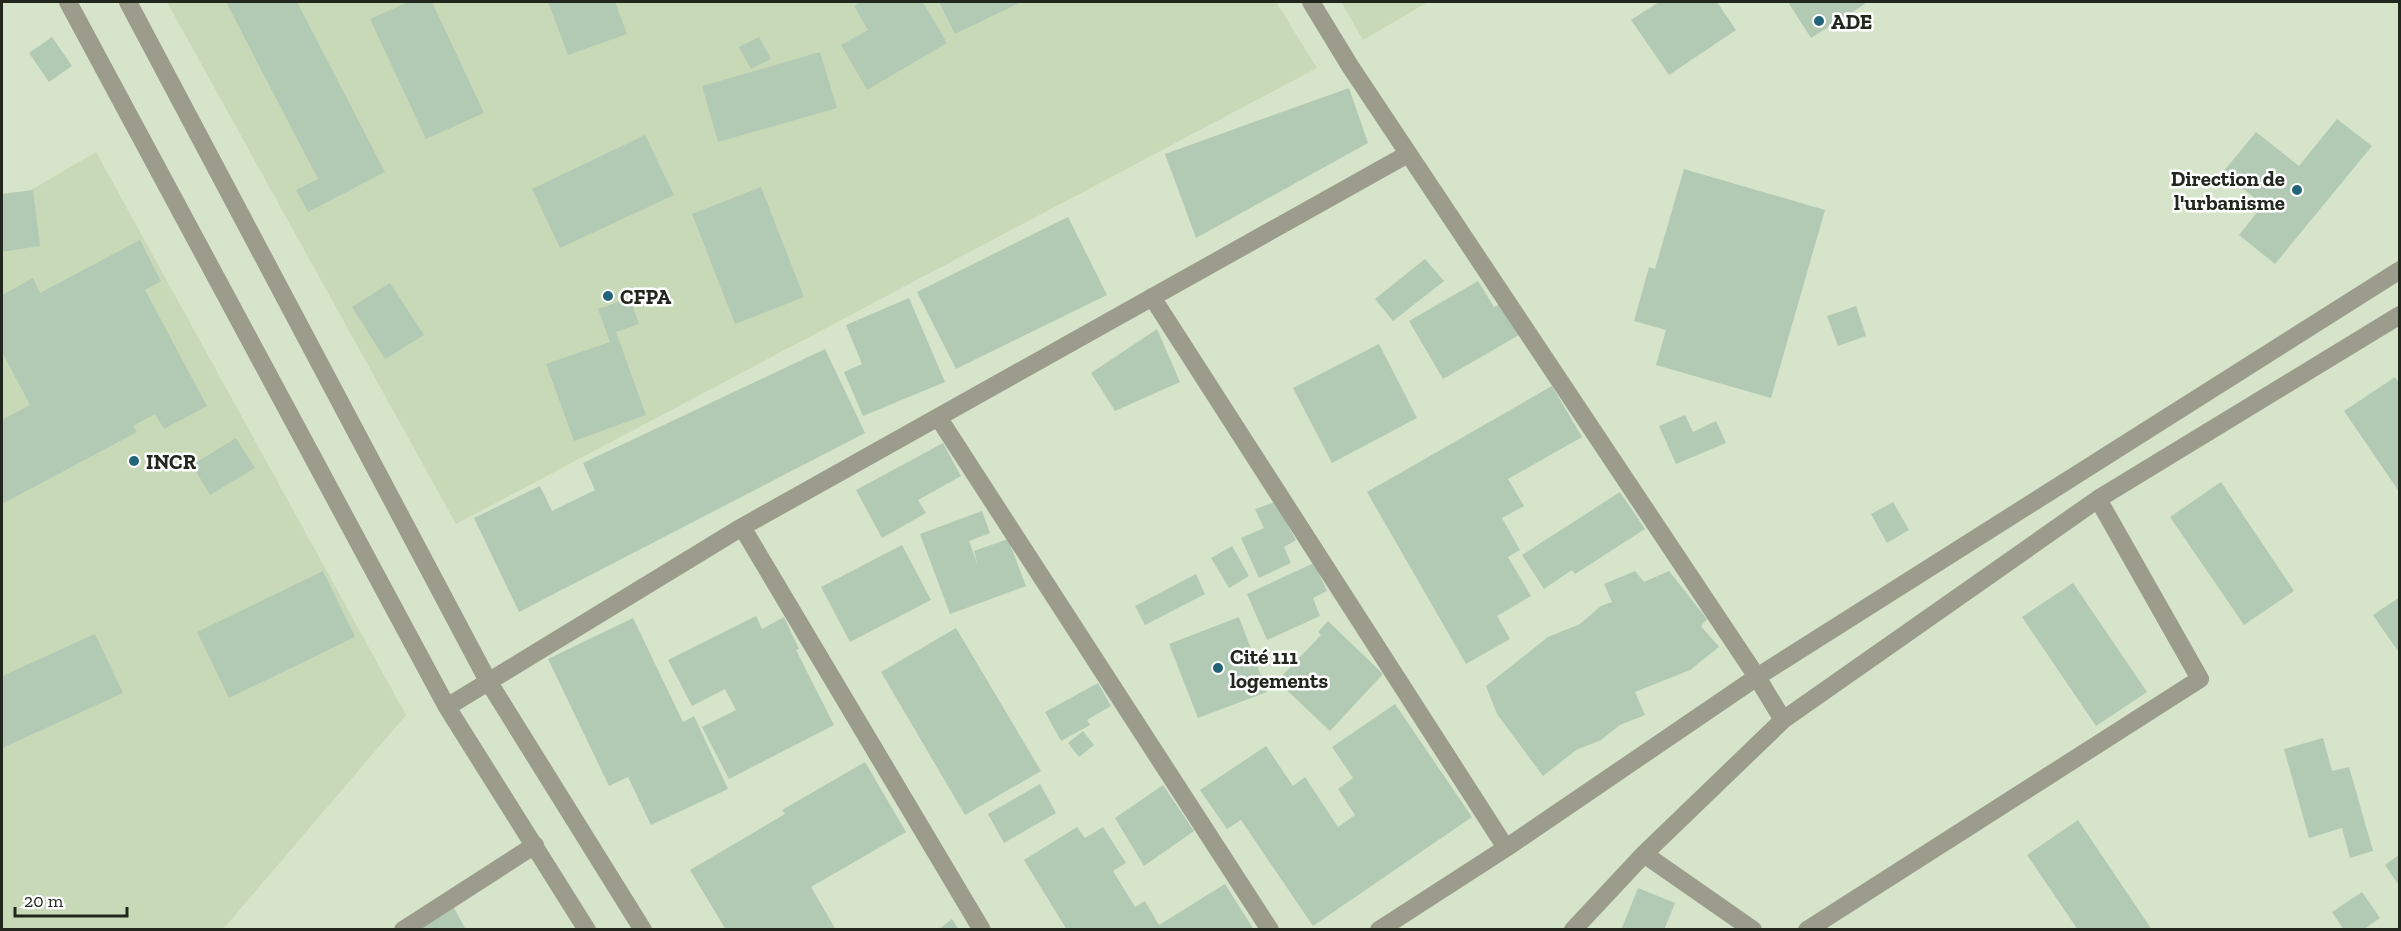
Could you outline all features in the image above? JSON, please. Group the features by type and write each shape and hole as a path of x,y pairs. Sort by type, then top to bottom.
{"street":[{"path":"68,2 447,707 586,930"},
{"path":"128,2 488,681 643,930"},
{"path":"1311,2 1350,66 1757,677 1783,720"},
{"path":"447,707 742,527 1408,154"},
{"path":"1379,930 1506,848 1757,677 2400,270"},
{"path":"1152,297 1506,848"},
{"path":"1573,930 1644,854 1783,720 2098,499 2400,315"},
{"path":"938,417 1270,930"},
{"path":"1806,930 2200,679 2098,499"},
{"path":"742,527 982,930"},
{"path":"403,930 535,845"},
{"path":"1644,854 1753,930"}],"shaded area":[{"name":"CFPA","path":"167,2 1276,2 1317,68 456,524"},
{"path":"1341,2 1428,2 1363,40"},
{"name":"INCR","path":"96,152 406,715 223,929 2,929 2,207"}],"building":[{"path":"231,2 297,2 385,172 308,212 296,190 318,179 227,4"},
{"path":"408,2 432,2 484,113 426,139 370,19"},
{"path":"548,2 615,2 627,34 568,55"},
{"path":"861,2 923,2 947,43 867,90 841,45 868,30 854,6"},
{"path":"939,2 1021,2 955,34"},
{"path":"1659,2 1717,2 1736,30 1669,75 1631,20"},
{"name":"ADE","path":"1788,2 1863,2 1865,4 1811,38"},
{"path":"52,37 72,66 49,82 29,53"},
{"path":"759,37 771,59 751,69 739,47"},
{"path":"820,52 837,108 718,142 702,86"},
{"path":"1349,88 1368,143 1196,238 1165,154"},
{"path":"2337,119 2372,146 2275,264 2239,235 2263,205 2223,172 2256,132 2299,166"},
{"path":"645,135 674,195 560,248 532,189"},
{"path":"1684,169 1825,210 1771,398 1656,365 1666,330 1634,321 1649,267 1655,269"},
{"path":"761,187 804,297 735,324 692,214"},
{"path":"33,190 40,246 2,252 2,194"},
{"path":"1068,217 1107,295 956,369 917,292"},
{"path":"140,240 161,281 145,290 207,406 164,429 155,414 133,426 137,432 2,504 2,420 30,405 2,352 2,295 33,278 40,293"},
{"path":"1425,259 1444,281 1393,321 1375,299"},
{"path":"1478,281 1494,307 1501,304 1519,335 1443,379 1409,321"},
{"path":"390,283 424,335 385,359 352,307"},
{"path":"630,298 639,324 616,332 646,415 574,441 546,364 610,342 598,309"},
{"path":"909,298 945,382 863,416 844,372 862,364 846,325"},
{"path":"1856,306 1866,336 1838,346 1827,316"},
{"path":"1157,329 1180,382 1115,411 1091,373"},
{"path":"1379,344 1417,418 1332,463 1293,388"},
{"path":"825,349 865,433 519,612 474,518 540,486 552,511 595,490 583,463"},
{"path":"2395,377 2400,384 2400,493 2344,411"},
{"path":"1552,386 1582,437 1508,479 1524,506 1502,518 1520,550 1508,557 1531,596 1497,616 1510,639 1466,664 1367,492"},
{"path":"1685,415 1693,432 1716,421 1726,443 1676,464 1659,426"},
{"path":"236,438 255,468 210,495 192,465"},
{"path":"943,443 961,476 918,500 926,513 882,538 856,490"},
{"path":"2221,482 2294,591 2244,625 2170,517"},
{"path":"1620,492 1645,529 1575,574 1572,570 1544,589 1522,555"},
{"path":"1275,502 1296,540 1284,547 1291,563 1259,578 1241,538 1264,528 1255,509"},
{"path":"1893,502 1909,530 1887,543 1871,514"},
{"path":"982,511 990,533 969,541 978,566 974,551 1008,539 1026,586 950,614 920,534"},
{"path":"902,545 931,600 850,642 821,587"},
{"path":"1232,546 1249,576 1229,588 1211,558"},
{"path":"1314,563 1327,591 1313,598 1320,616 1267,640 1247,594"},
{"path":"323,571 355,637 229,698 197,632"},
{"path":"1635,571 1644,582 1669,571 1707,619 1701,626 1719,647 1690,670 1635,692 1645,715 1620,725 1601,740 1576,750 1543,776 1497,714 1486,686 1548,637 1580,624 1601,606 1612,602 1604,584"},
{"path":"1196,574 1205,594 1145,625 1135,606"},
{"path":"2073,583 2147,692 2096,726 2022,617"},
{"path":"2400,597 2400,654 2373,615"},
{"path":"756,616 762,629 784,617 799,649 796,650 834,725 729,779 702,727 736,710 725,689 692,706 668,660"},
{"name":"Cité 111 logements","path":"1239,617 1267,692 1198,718 1169,644"},
{"path":"633,618 683,722 694,716 728,789 651,825 628,777 609,786 548,659"},
{"path":"1328,621 1383,674 1330,731 1277,681 1321,635 1318,632"},
{"path":"956,628 1041,771 965,815 881,672"},
{"path":"95,634 123,693 2,748 2,676"},
{"path":"1098,683 1111,706 1087,720 1090,725 1061,741 1045,712"},
{"path":"1395,704 1472,817 1313,926 1241,820 1227,829 1200,790 1266,746 1293,786 1305,777 1338,827 1355,815 1338,789 1353,778 1332,747"},
{"path":"1083,731 1094,745 1079,757 1068,743"},
{"path":"2323,738 2332,771 2349,767 2373,851 2350,858 2342,828 2309,838 2284,749"},
{"path":"865,762 906,832 811,887 836,930 726,930 690,870 785,814 782,810"},
{"path":"1040,784 1056,813 1004,843 988,814"},
{"path":"1163,785 1194,831 1144,866 1115,818"},
{"path":"2078,820 2152,930 2078,930 2027,855"},
{"path":"1077,827 1085,838 1103,827 1126,863 1113,871 1135,907 1145,901 1159,925 1225,884 1254,930 1067,930 1024,860"},
{"path":"2400,854 2400,887 2385,865"},
{"path":"1638,888 1675,903 1664,930 1621,930"},
{"path":"2362,892 2380,918 2363,930 2344,930 2332,912"},
{"path":"453,906 466,930 409,930"},
{"path":"952,919 959,930 938,930"}],"place":[{"name":"ADE","path":"1819,21"},
{"name":"Direction de l'urbanisme","path":"2297,190"},
{"name":"CFPA","path":"608,296"},
{"name":"INCR","path":"134,461"},
{"name":"Cité 111 logements","path":"1218,668"}]}
